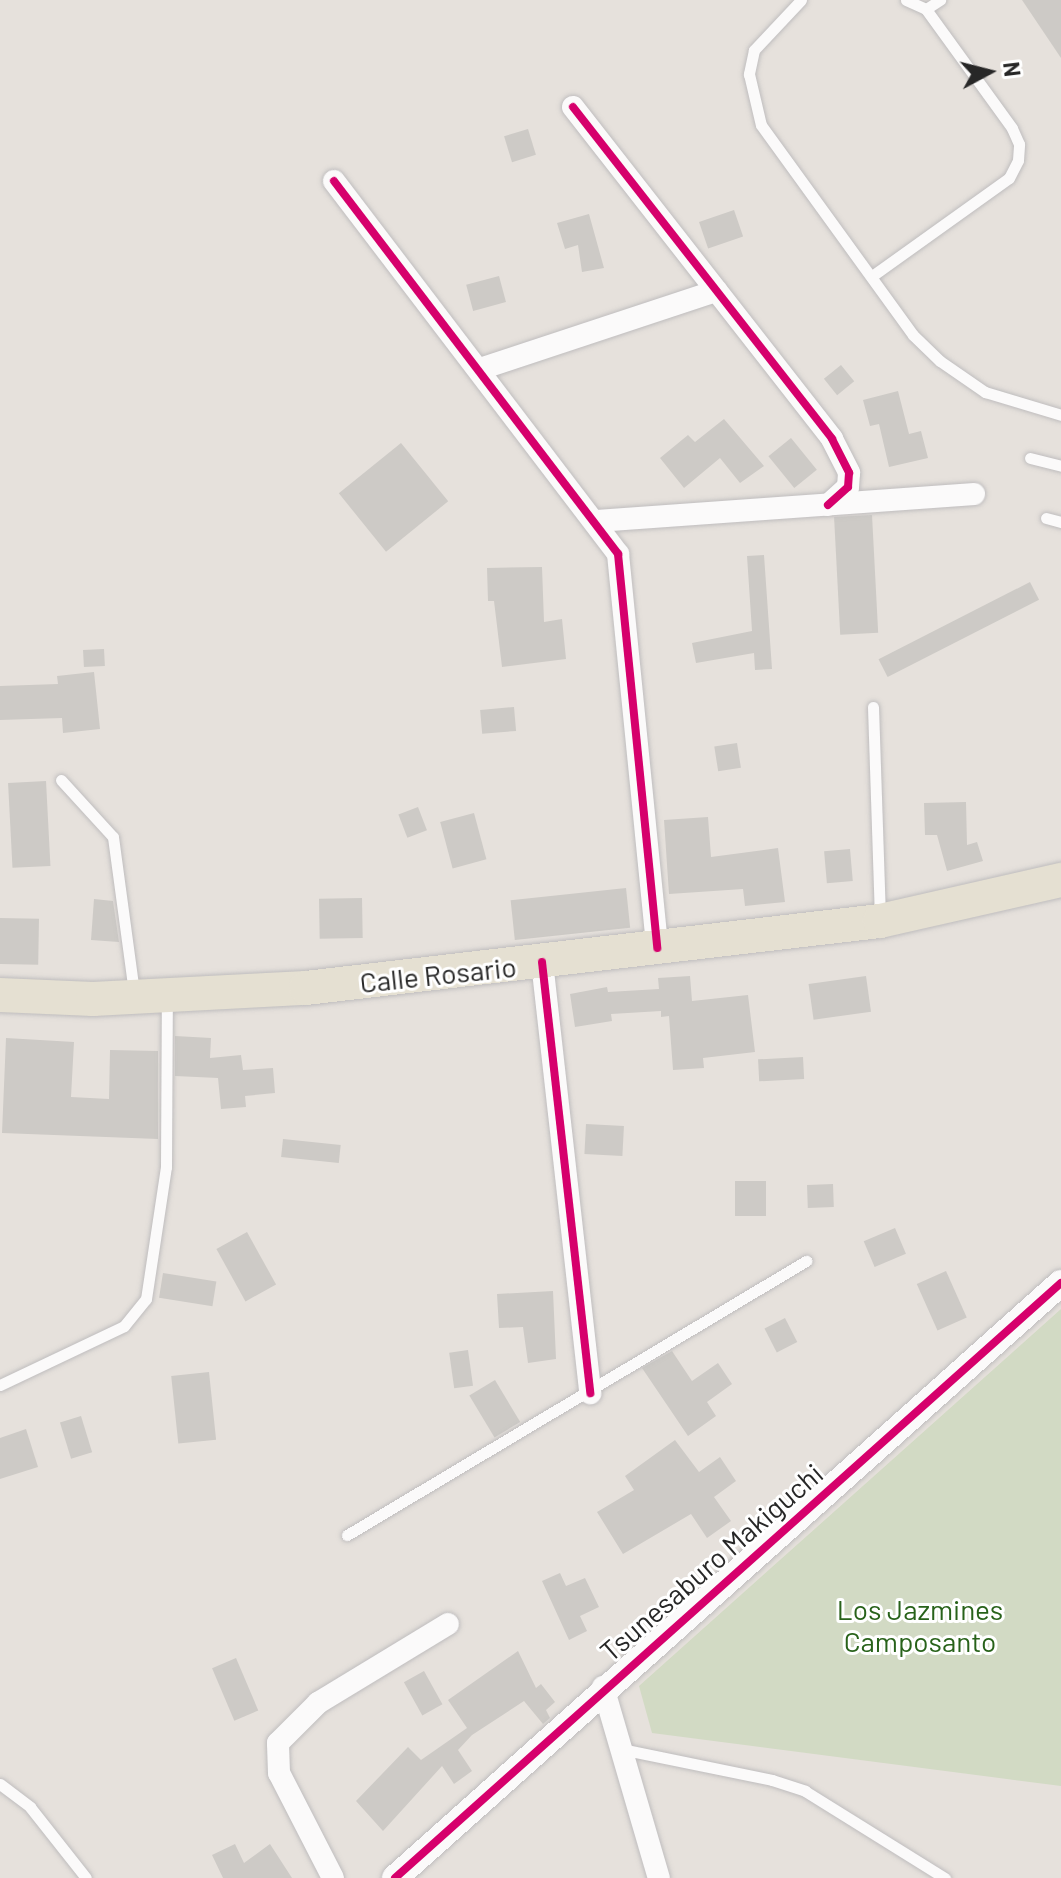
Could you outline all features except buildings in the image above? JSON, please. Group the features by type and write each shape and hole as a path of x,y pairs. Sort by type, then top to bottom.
{"main road":[{"name":"Calle Rosario","path":"0,995 151,997 306,988 880,921 1061,880"}],"street":[{"path":"573,107 843,458 848,487 828,505"},
{"path":"334,181 597,521 618,554 657,948"},
{"path":"480,369 716,291"},
{"path":"597,521 974,494"},
{"path":"542,962 590,1393"},
{"name":"Tsunesaburo Makiguchi","path":"395,1878 603,1687 1061,1283"},
{"path":"333,1878 279,1773 278,1743 318,1703 448,1624"},
{"path":"603,1687 659,1878"}],"lane":[{"path":"801,0 754,50 749,74 752,102 761,125 913,335 940,361 985,392 1061,415"},
{"path":"872,276 1009,178 1018,160 1019,144 1012,128 926,9 906,0"},
{"path":"926,9 940,0"},
{"path":"1030,458 1061,466"},
{"path":"1046,518 1061,522"},
{"path":"873,707 880,921"},
{"path":"0,1385 124,1326 146,1299 166,1167 151,997 113,837 61,780"},
{"path":"347,1535 590,1393 806,1261"},
{"path":"620,1749 805,1791 945,1878"},
{"path":"0,1784 30,1807 86,1878"}],"green space":[{"name":"Los Jazmines Camposanto","path":"1061,1309 1061,1786 652,1733 639,1686"}],"cycle path":[{"path":"573,107 832,439 849,473 848,487 828,505"},
{"path":"334,181 618,554 657,948"},
{"path":"542,962 590,1393"},
{"path":"395,1878 1061,1283"}]}
